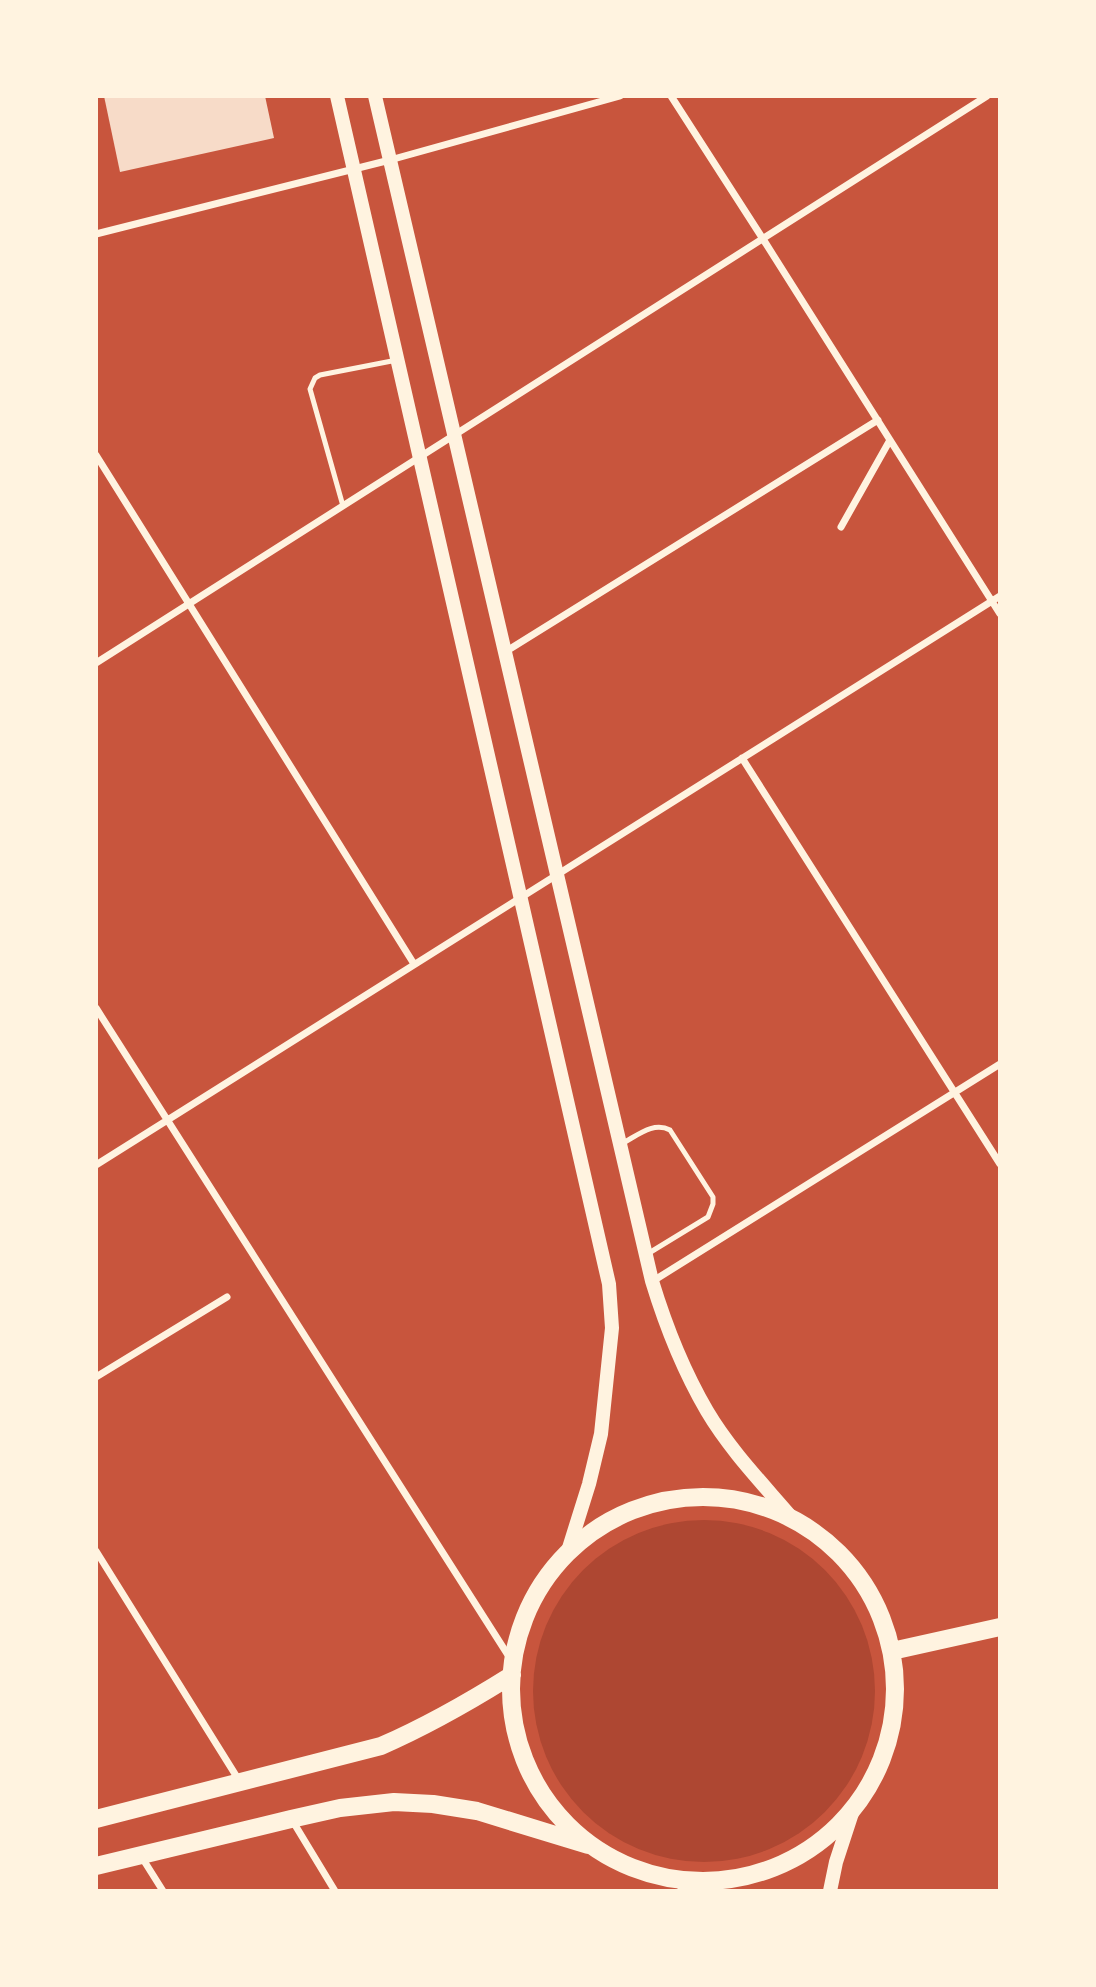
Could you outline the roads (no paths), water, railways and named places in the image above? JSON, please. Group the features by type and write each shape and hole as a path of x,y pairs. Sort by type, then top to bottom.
{"main road":[{"path":"337,96 606,1270 612,1328 601,1433 589,1484 568,1551"},
{"path":"375,96 652,1281 665,1324 686,1374 708,1413 734,1451 792,1518"},
{"path":"830,1891 836,1861 853,1810 881,1762 894,1707 892,1651 879,1610 857,1573 828,1541 792,1518 734,1498 674,1498 617,1516 568,1551 542,1584 523,1622 512,1669 513,1715 522,1753 539,1788 563,1820 592,1846 629,1867 670,1879 721,1881 771,1870 816,1845 853,1810"},
{"path":"892,1651 1000,1627"},
{"path":"96,1819 382,1746 455,1711 512,1669"},
{"path":"96,1866 340,1808 394,1802 433,1804 477,1811 592,1846"}],"street":[{"path":"96,234 390,160 620,96"},
{"path":"671,96 1000,614"},
{"path":"96,663 987,96"},
{"path":"505,652 877,420"},
{"path":"841,527 890,440"},
{"path":"96,454 414,964"},
{"path":"96,1165 1000,596"},
{"path":"742,758 1000,1164"},
{"path":"96,1008 512,1669"},
{"path":"652,1281 1000,1064"},
{"path":"96,1377 227,1297"},
{"path":"96,1551 240,1783"},
{"path":"291,1819 335,1891"},
{"path":"141,1855 163,1891"},
{"path":"670,1879 687,1891"}],"lane":[{"path":"343,506 310,389 312,383 320,375 397,360"},
{"path":"620,1145 656,1126 666,1127 713,1197 708,1217 646,1255"}]}
